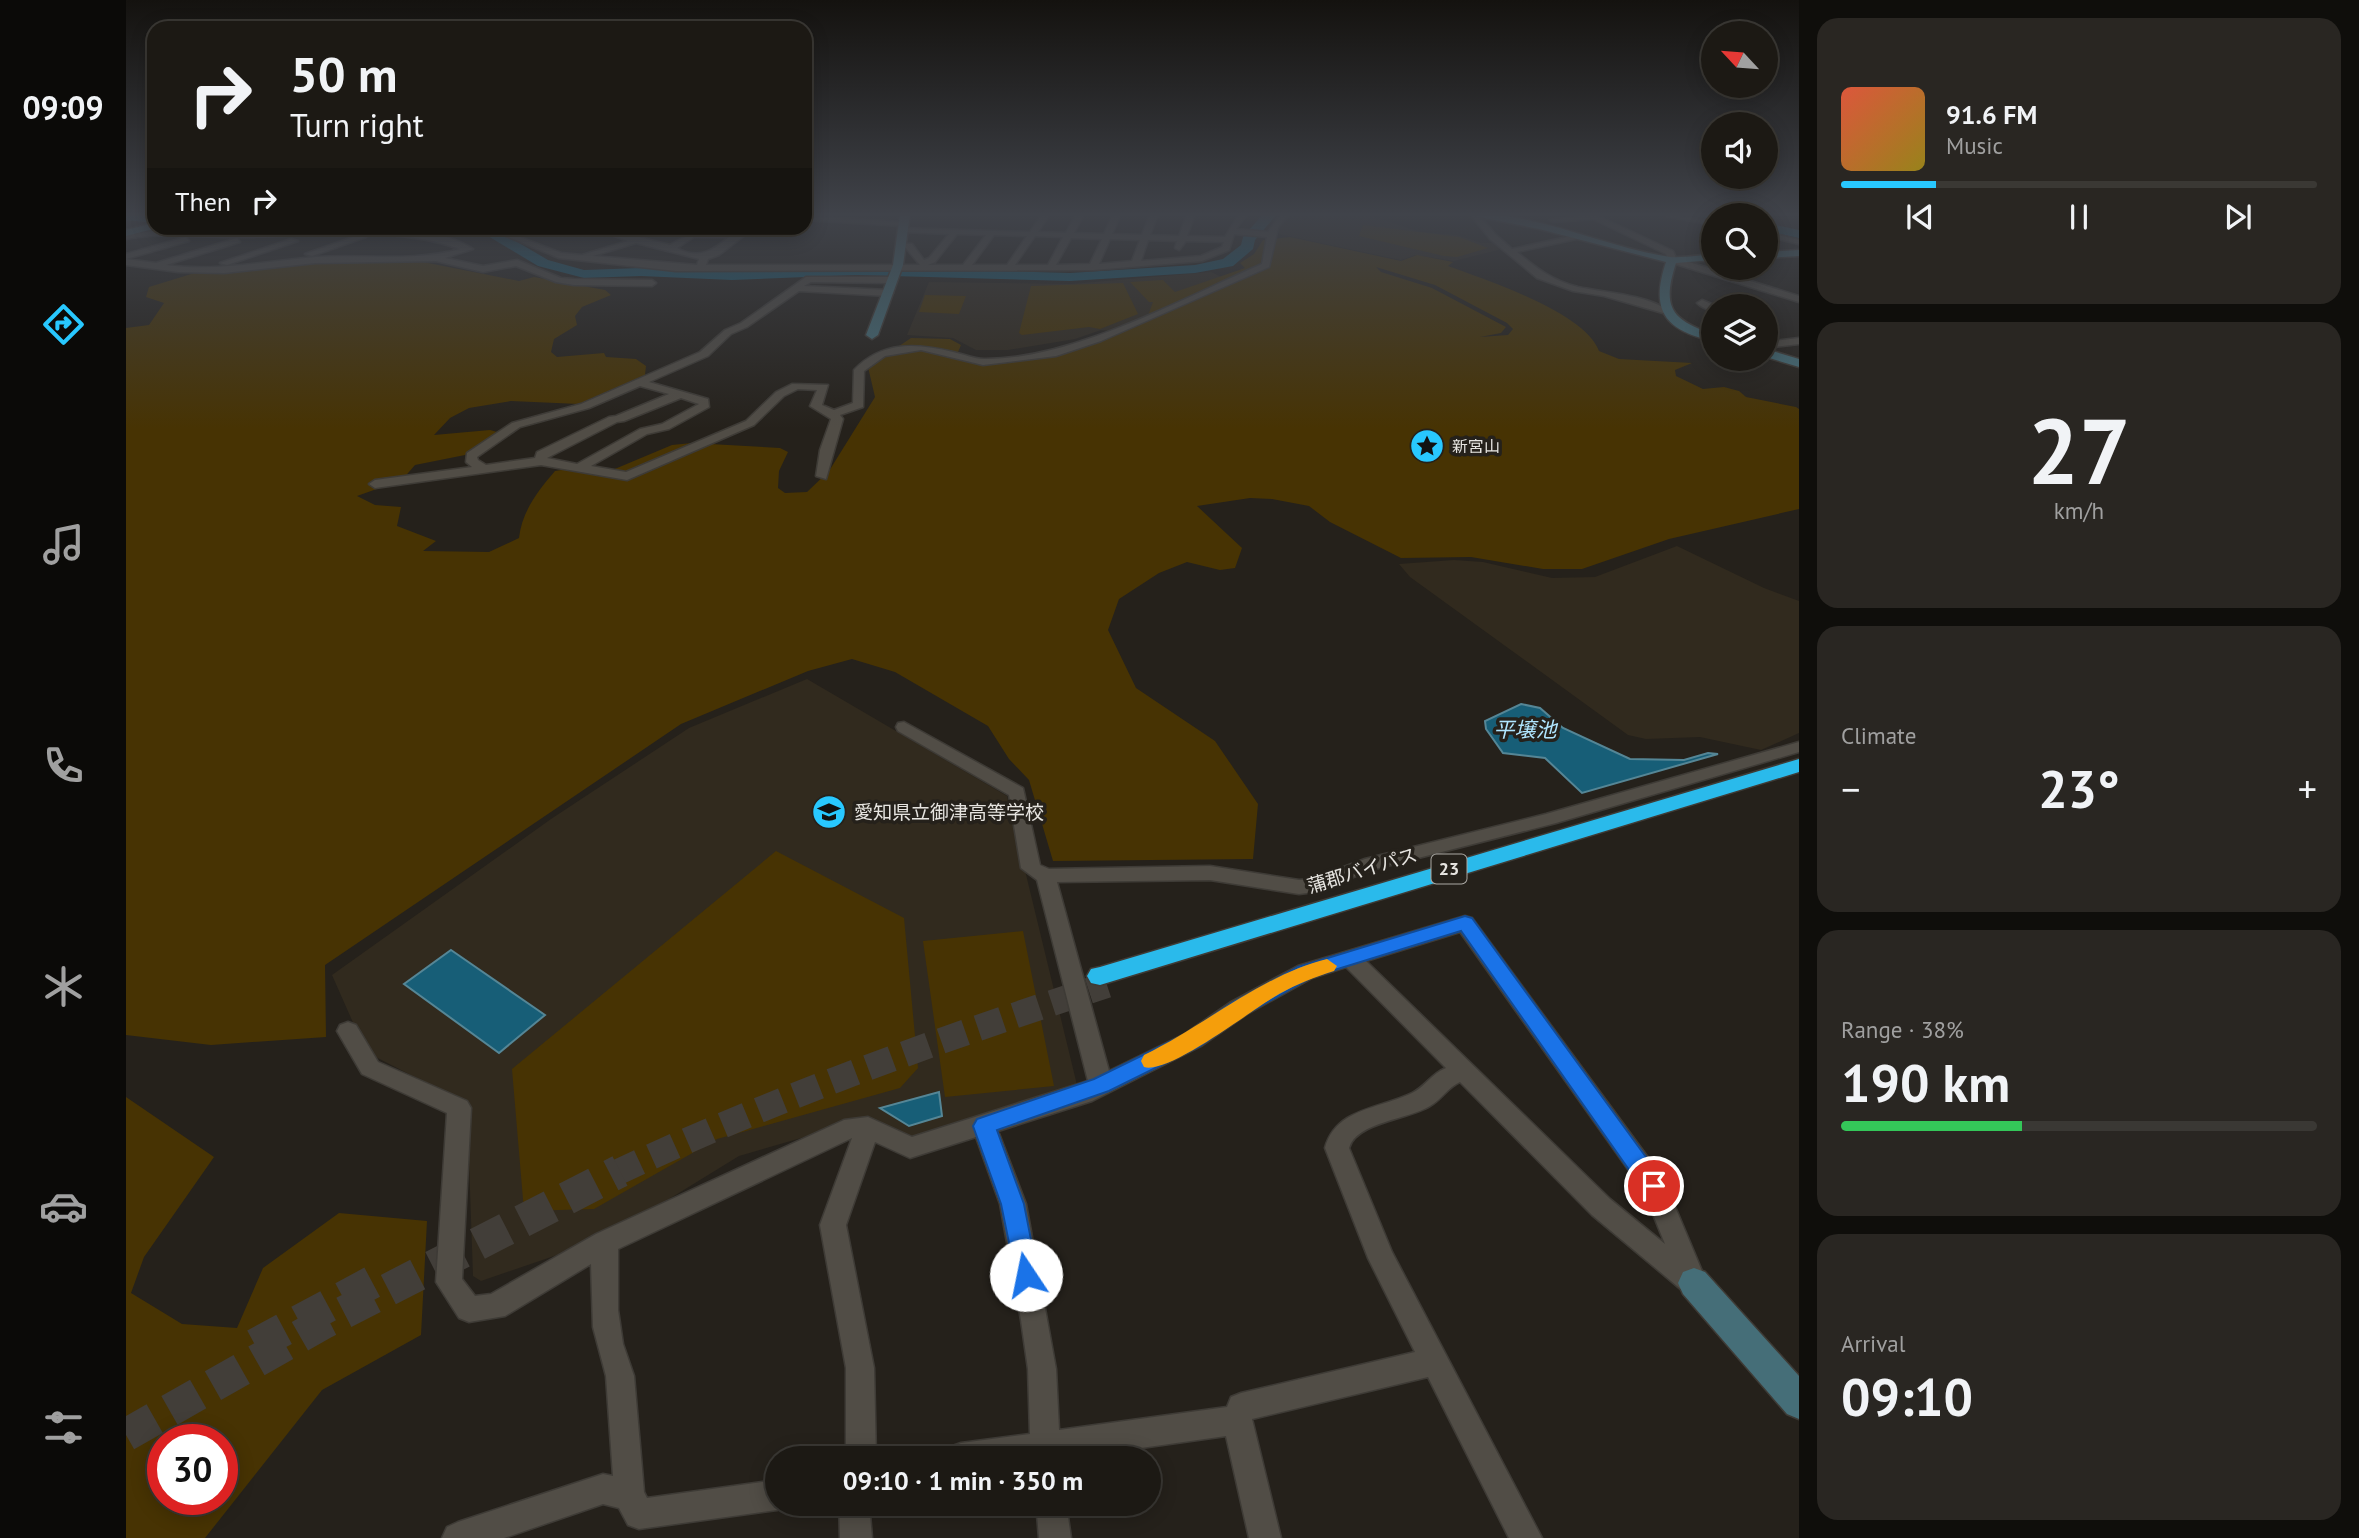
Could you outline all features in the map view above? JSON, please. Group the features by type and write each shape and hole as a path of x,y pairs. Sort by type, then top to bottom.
{"highway":[{"name":"蒲郡バイパス","path":"1799,765 1104,981 1799,773"}],"main road":[{"path":"872,335 891,286"},
{"path":"1665,286 1663,310 1676,324 1701,333"},
{"path":"1778,356 1799,362"},
{"path":"1694,1283 1799,1402"}],"street":[{"path":"484,469 472,462 471,456 477,449 516,425 585,406 704,354 728,332 783,299 800,286"},
{"path":"834,414 859,405 859,370 882,353 933,348 983,362 1039,356 1074,347 1217,286"},
{"path":"1567,286 1663,310"},
{"path":"1756,286 1799,299"},
{"path":"795,289 888,292"},
{"path":"783,299 832,301"},
{"path":"872,335 874,345 882,353"},
{"path":"1778,340 1783,342"},
{"path":"1778,343 1799,341"},
{"path":"580,467 643,431 665,427 705,405 704,401 638,382"},
{"path":"375,484 541,461 580,467 608,475 627,476 656,466 750,423 779,394 796,386 824,387 816,406 834,414 837,419 826,450 822,476"},
{"path":"541,461 541,455 616,419 680,394"},
{"path":"585,406 643,431"},
{"path":"904,727 1017,793 1031,868 1046,876 1210,873 1299,887 1315,885 1365,865 1549,819 1799,747"},
{"path":"1046,876 1101,1085"},
{"path":"348,1031 370,1068 459,1108 449,1282 469,1309 495,1307 605,1242 852,1127 868,1128 911,1148 984,1126 1101,1085 1193,1040 1239,1008 1294,978 1465,923 1654,1186 1694,1283"},
{"path":"1352,960 1601,1207 1694,1283"},
{"path":"1465,1070 1441,1080 1423,1099 1354,1124 1340,1137 1337,1148 1381,1258 1526,1538"},
{"path":"984,1126 1013,1204 1035,1320 1042,1369 1044,1446"},
{"path":"861,1446 860,1368 833,1225 839,1200 868,1128"},
{"path":"605,1242 603,1297 613,1360 620,1376 629,1495 639,1514 765,1497"},
{"path":"1265,1538 1237,1420 1241,1407 1257,1401 1434,1362"},
{"path":"1075,1446 1237,1420"},
{"path":"458,1538 603,1489 629,1495"},
{"path":"855,1516 856,1538"},
{"path":"1052,1516 1055,1538"}],"shaded area":[{"path":"582,286 605,290 611,295 582,307 575,316 577,325 554,339 551,352 557,357 604,353 606,357 636,359 646,366 645,375 579,404 511,401 469,408 450,418 434,435 490,430 497,432 465,455 415,465 402,480 357,496 375,505 401,507 397,526 436,541 423,551 489,552 519,538 527,510 555,471 568,469 598,476 672,445 692,443 780,448 788,452 779,471 778,488 785,493 807,492 829,471 875,397 868,367 911,338 950,339 961,345 956,357 978,362 1027,360 1102,339 1146,321 1153,302 1149,302 1134,286 1169,286 1175,292 1193,286 1425,286 1506,327 1501,333 1480,337 1508,335 1513,329 1507,323 1436,286 1500,286 1532,299 1575,323 1590,337 1599,351 1619,359 1692,363 1675,370 1676,376 1703,389 1724,387 1739,391 1746,397 1799,409 1799,509 1669,539 1582,569 1543,569 1471,557 1401,558 1330,522 1309,506 1272,499 1250,498 1197,506 1242,548 1235,568 1220,570 1187,562 1159,573 1119,599 1108,630 1136,688 1215,741 1258,804 1253,859 1053,861 1029,780 1009,759 988,726 895,672 852,659 808,671 681,724 325,965 326,1037 211,1045 126,1035 126,328 149,325 164,303 146,297 149,287"},
{"path":"927,286 1219,286 1111,331 1101,330 1075,339 1008,350 976,350 953,338 907,335"},
{"path":"1031,286 1124,286 1138,314 1100,329 1089,327 1022,335 1019,333"},
{"path":"925,295 966,296 959,314 919,312"},
{"path":"1677,546 1764,588 1799,601 1799,733 1761,750 1700,737 1646,739 1628,735 1410,577 1399,564 1454,560 1483,562 1552,578 1595,577"},
{"name":"愛知県立御津高等学校","path":"807,679 1007,796 1077,1085 916,1139 867,1119 739,1156 604,1239 481,1281 473,1276 467,1104 366,1052 332,975 551,819 689,728"},
{"path":"776,851 904,918 918,1068 900,1088 717,1139 594,1209 524,1211 512,1069"},
{"path":"1023,931 1054,1086 945,1097 923,941"},
{"path":"126,1097 214,1157 144,1257 131,1293 182,1324 237,1328 263,1268 339,1213 427,1221 421,1335 322,1390 238,1496 238,1424 147,1424 147,1515 223,1515 205,1538 126,1538"}],"water":[{"name":"平壌池","path":"1521,704 1540,708 1563,728 1630,759 1684,760 1708,753 1718,754 1582,793 1545,758 1503,753 1486,729 1485,721"},
{"path":"451,950 545,1015 499,1053 404,984"},
{"path":"939,1092 942,1116 909,1126 880,1108"}],"tunnel":[{"path":"617,1173 736,1120 858,1071 1107,985"},
{"path":"126,1435 325,1322 617,1173"},
{"path":"255,1345 378,1279"}],"slow traffic":[{"path":"1151,1061 1193,1040 1271,989 1305,972 1327,966"}],"place":[{"name":"新宮山","path":"1427,446"},
{"name":"愛知県立御津高等学校","path":"829,812"}],"route":[{"path":"1026,1275 1013,1204 984,1126 1084,1094 1193,1040 1239,1008 1305,972 1352,960 1465,923 1654,1186"}]}
